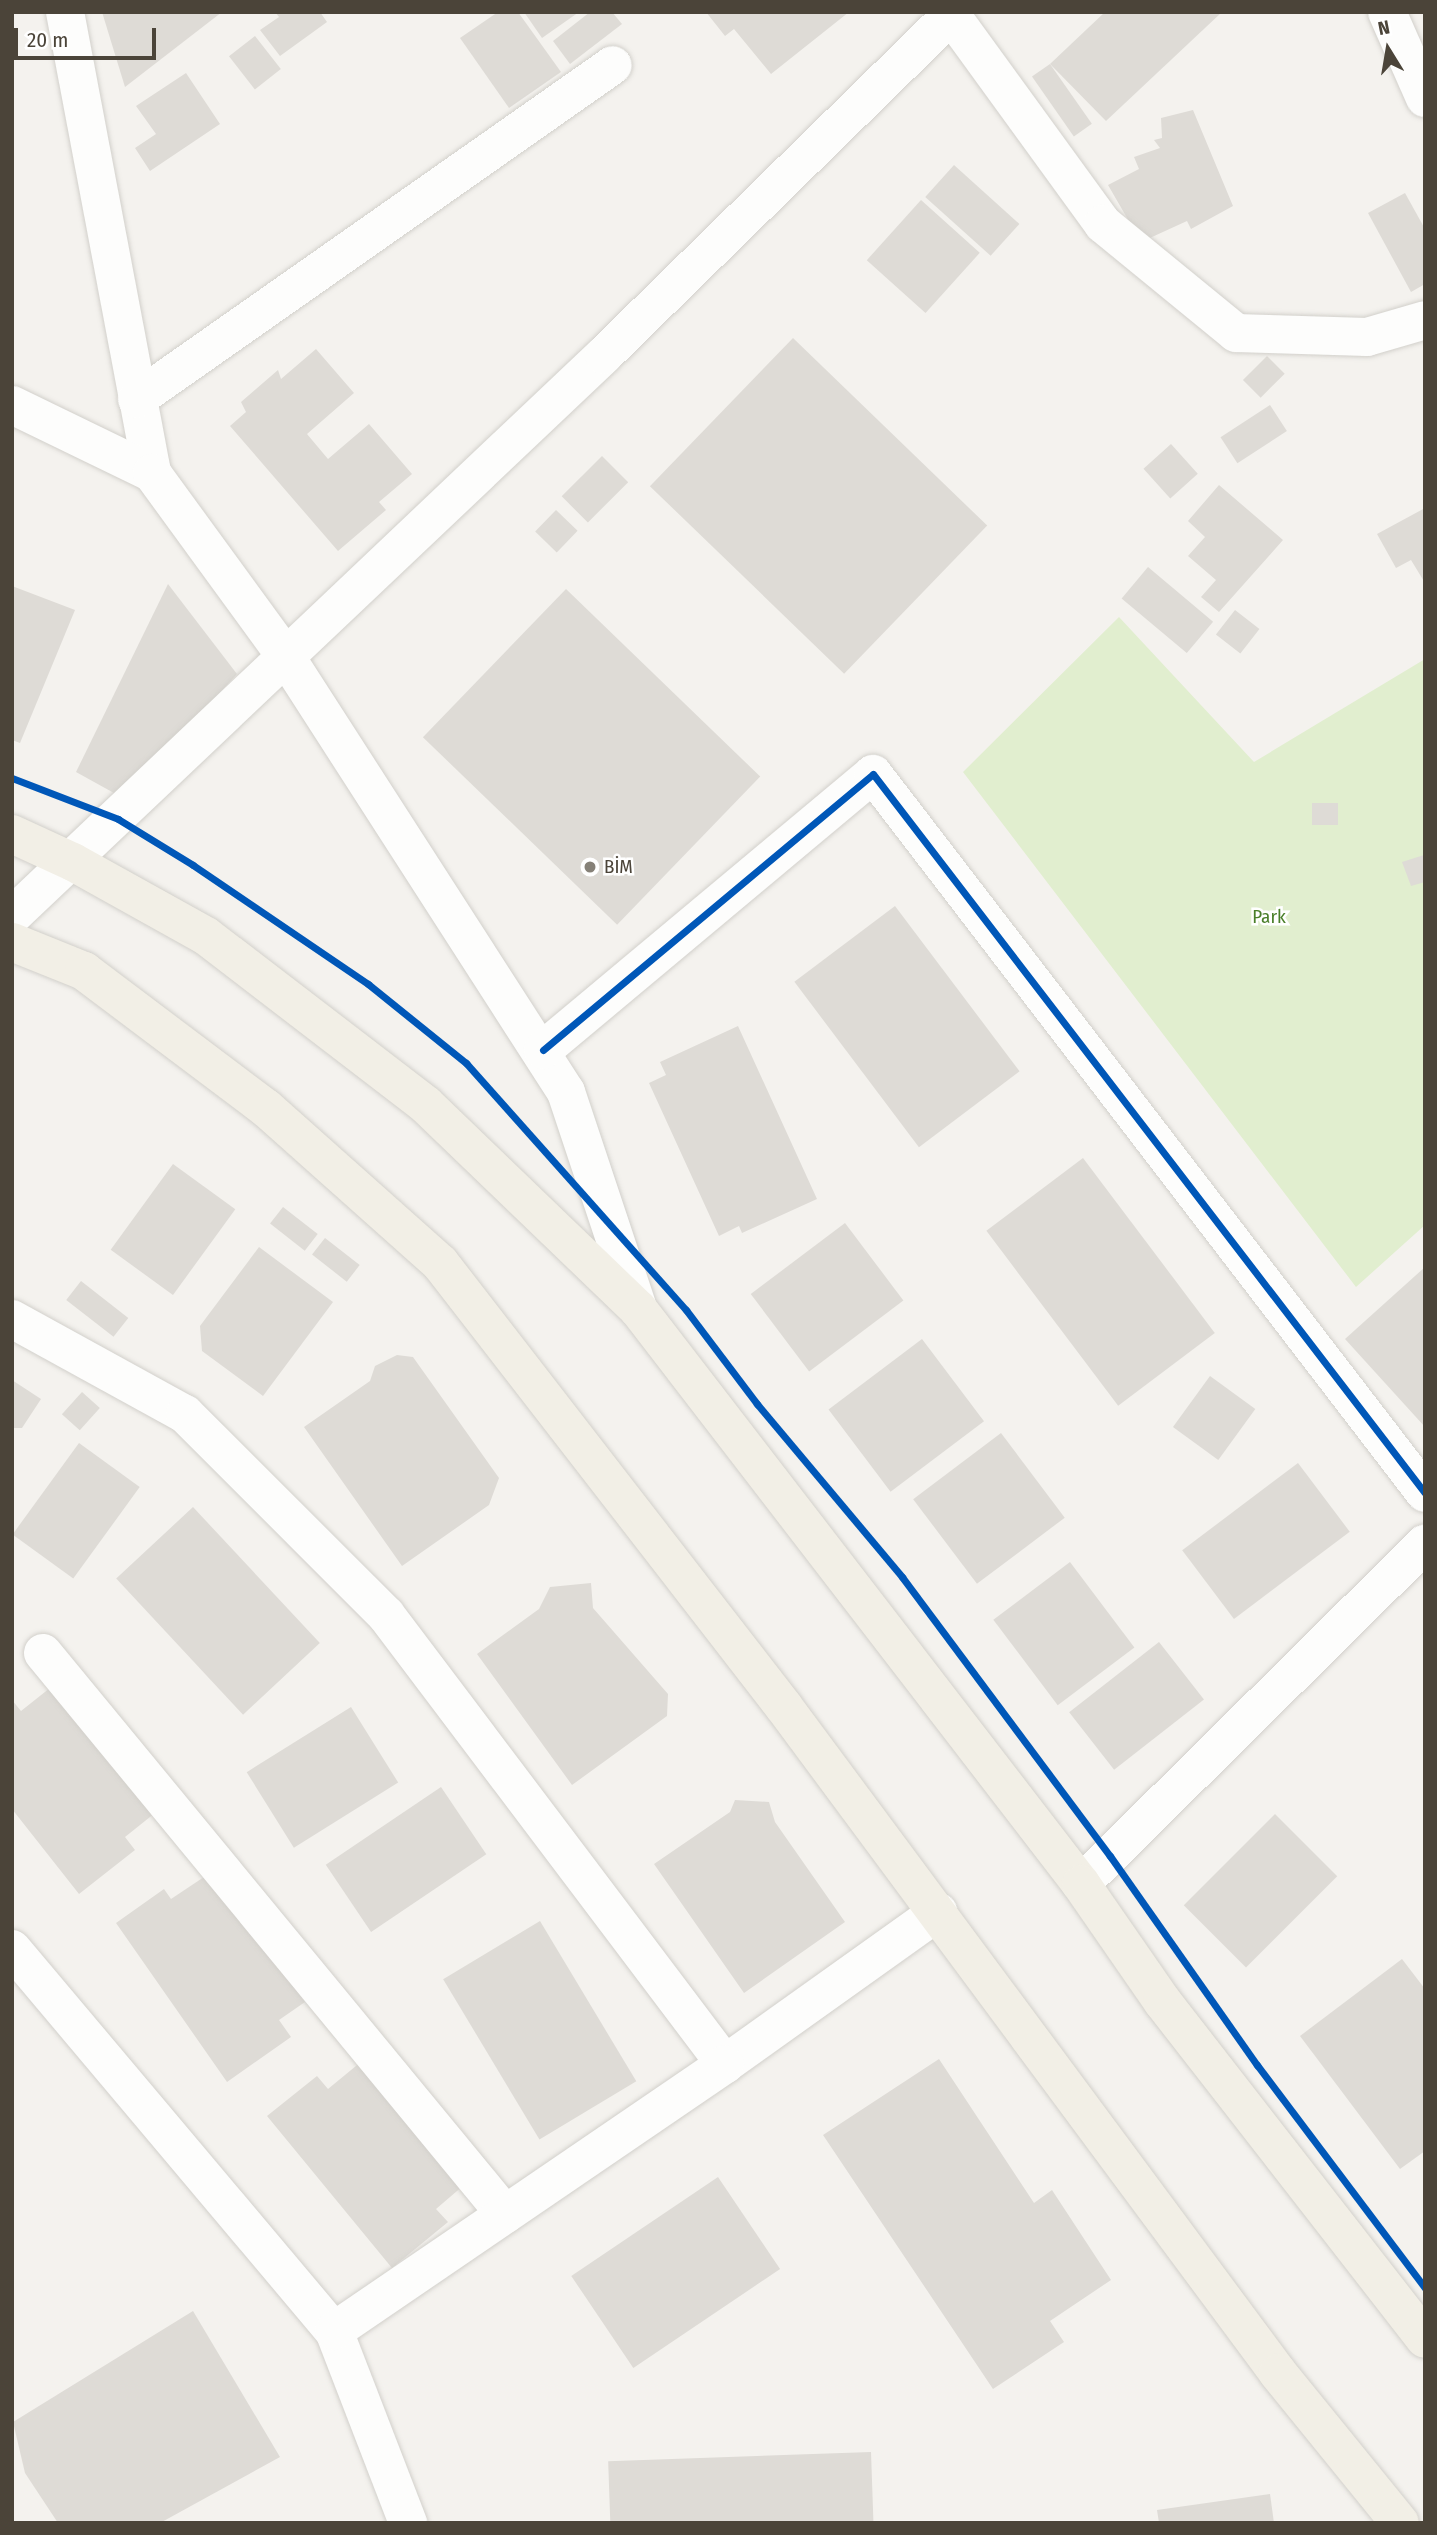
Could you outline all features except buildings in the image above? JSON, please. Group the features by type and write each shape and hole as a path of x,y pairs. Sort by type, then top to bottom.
{"main road":[{"path":"12,834 74,862 206,936 426,1105 638,1309 1081,1884 1163,2001 1425,2339"},
{"path":"12,942 84,971 267,1108 440,1262 938,1912 1278,2373 1400,2523"}],"street":[{"path":"65,12 152,473 286,657 544,1050 566,1092 638,1309"},
{"path":"1387,12 1425,98"},
{"path":"12,916 74,862 604,355 951,13 1103,224 1236,333 1367,337 1425,320"},
{"path":"137,399 613,65"},
{"path":"12,405 152,473"},
{"path":"544,1050 873,774 1425,1493"},
{"path":"12,1319 185,1414 387,1615 725,2064"},
{"path":"1081,1884 1424,1547"},
{"path":"43,1653 505,2214"},
{"path":"334,2330 725,2064 938,1912"},
{"path":"12,1949 334,2330 408,2523"}],"green space":[{"name":"Park","path":"1119,617 1254,762 1425,659 1425,1225 1356,1287 963,772"}],"cycle path":[{"path":"543,1050 873,774 1425,1493"},
{"path":"12,778 118,819 193,865 368,984 466,1063 686,1310 757,1404 902,1577 1110,1856 1257,2065 1425,2288"}],"place":[{"name":"BİM","path":"590,867"}]}
